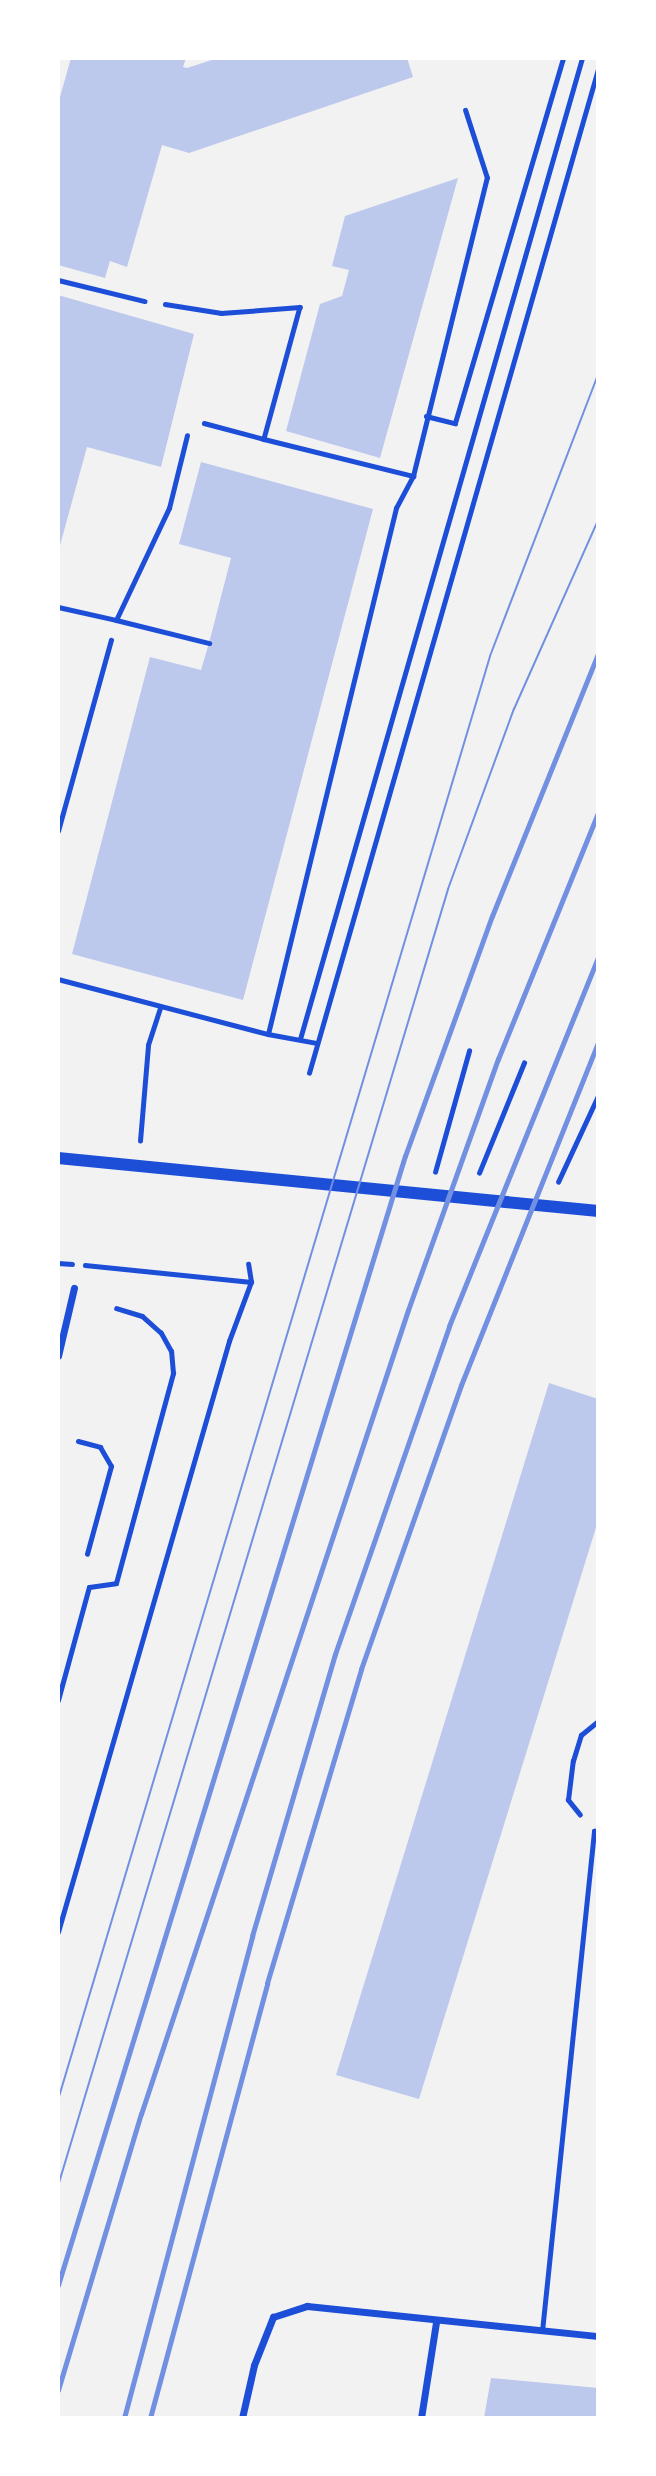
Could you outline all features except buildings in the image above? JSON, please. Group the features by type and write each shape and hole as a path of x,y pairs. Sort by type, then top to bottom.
{"street":[{"path":"58,1158 470,1196 598,1211"},
{"path":"58,1356 74,1289"},
{"path":"242,2418 254,2365 273,2317 307,2306 436,2322 598,2336"},
{"path":"421,2418 436,2322"}],"lane":[{"path":"58,280 144,301"},
{"path":"116,620 169,508 187,435"},
{"path":"58,607 209,643"},
{"path":"58,1700 89,1587 116,1583 173,1373 171,1351 161,1333 142,1316 116,1308"},
{"path":"78,1441 100,1447 111,1465 86,1554"},
{"path":"542,2331 596,1830"}],"path":[{"path":"426,416 455,423 563,58"},
{"path":"300,1039 582,58"},
{"path":"309,1073 598,69"},
{"path":"268,1034 396,508 413,476 487,178 465,110"},
{"path":"144,301 221,313 300,307 264,439"},
{"path":"187,435 197,421 413,476"},
{"path":"58,831 104,665"},
{"path":"58,979 160,1008 317,1043"},
{"path":"138,1166 148,1045 160,1008"},
{"path":"429,1192 468,1051"},
{"path":"470,1196 524,1063"},
{"path":"547,1205 598,1096"},
{"path":"58,1263 251,1282"},
{"path":"58,1932 229,1341 251,1282 248,1264"},
{"path":"596,1830 568,1800 580,1735 598,1721"}],"tram line":[{"path":"58,2100 490,656 598,375"},
{"path":"58,2186 448,889 514,709 598,520"}],"railway":[{"path":"58,2285 405,1156 492,916 598,653"},
{"path":"58,2390 141,2114 408,1310 498,1059 598,813"},
{"path":"124,2418 252,1936 335,1654 449,1326 598,958"},
{"path":"150,2418 267,1983 361,1669 461,1385 598,1042"}]}
